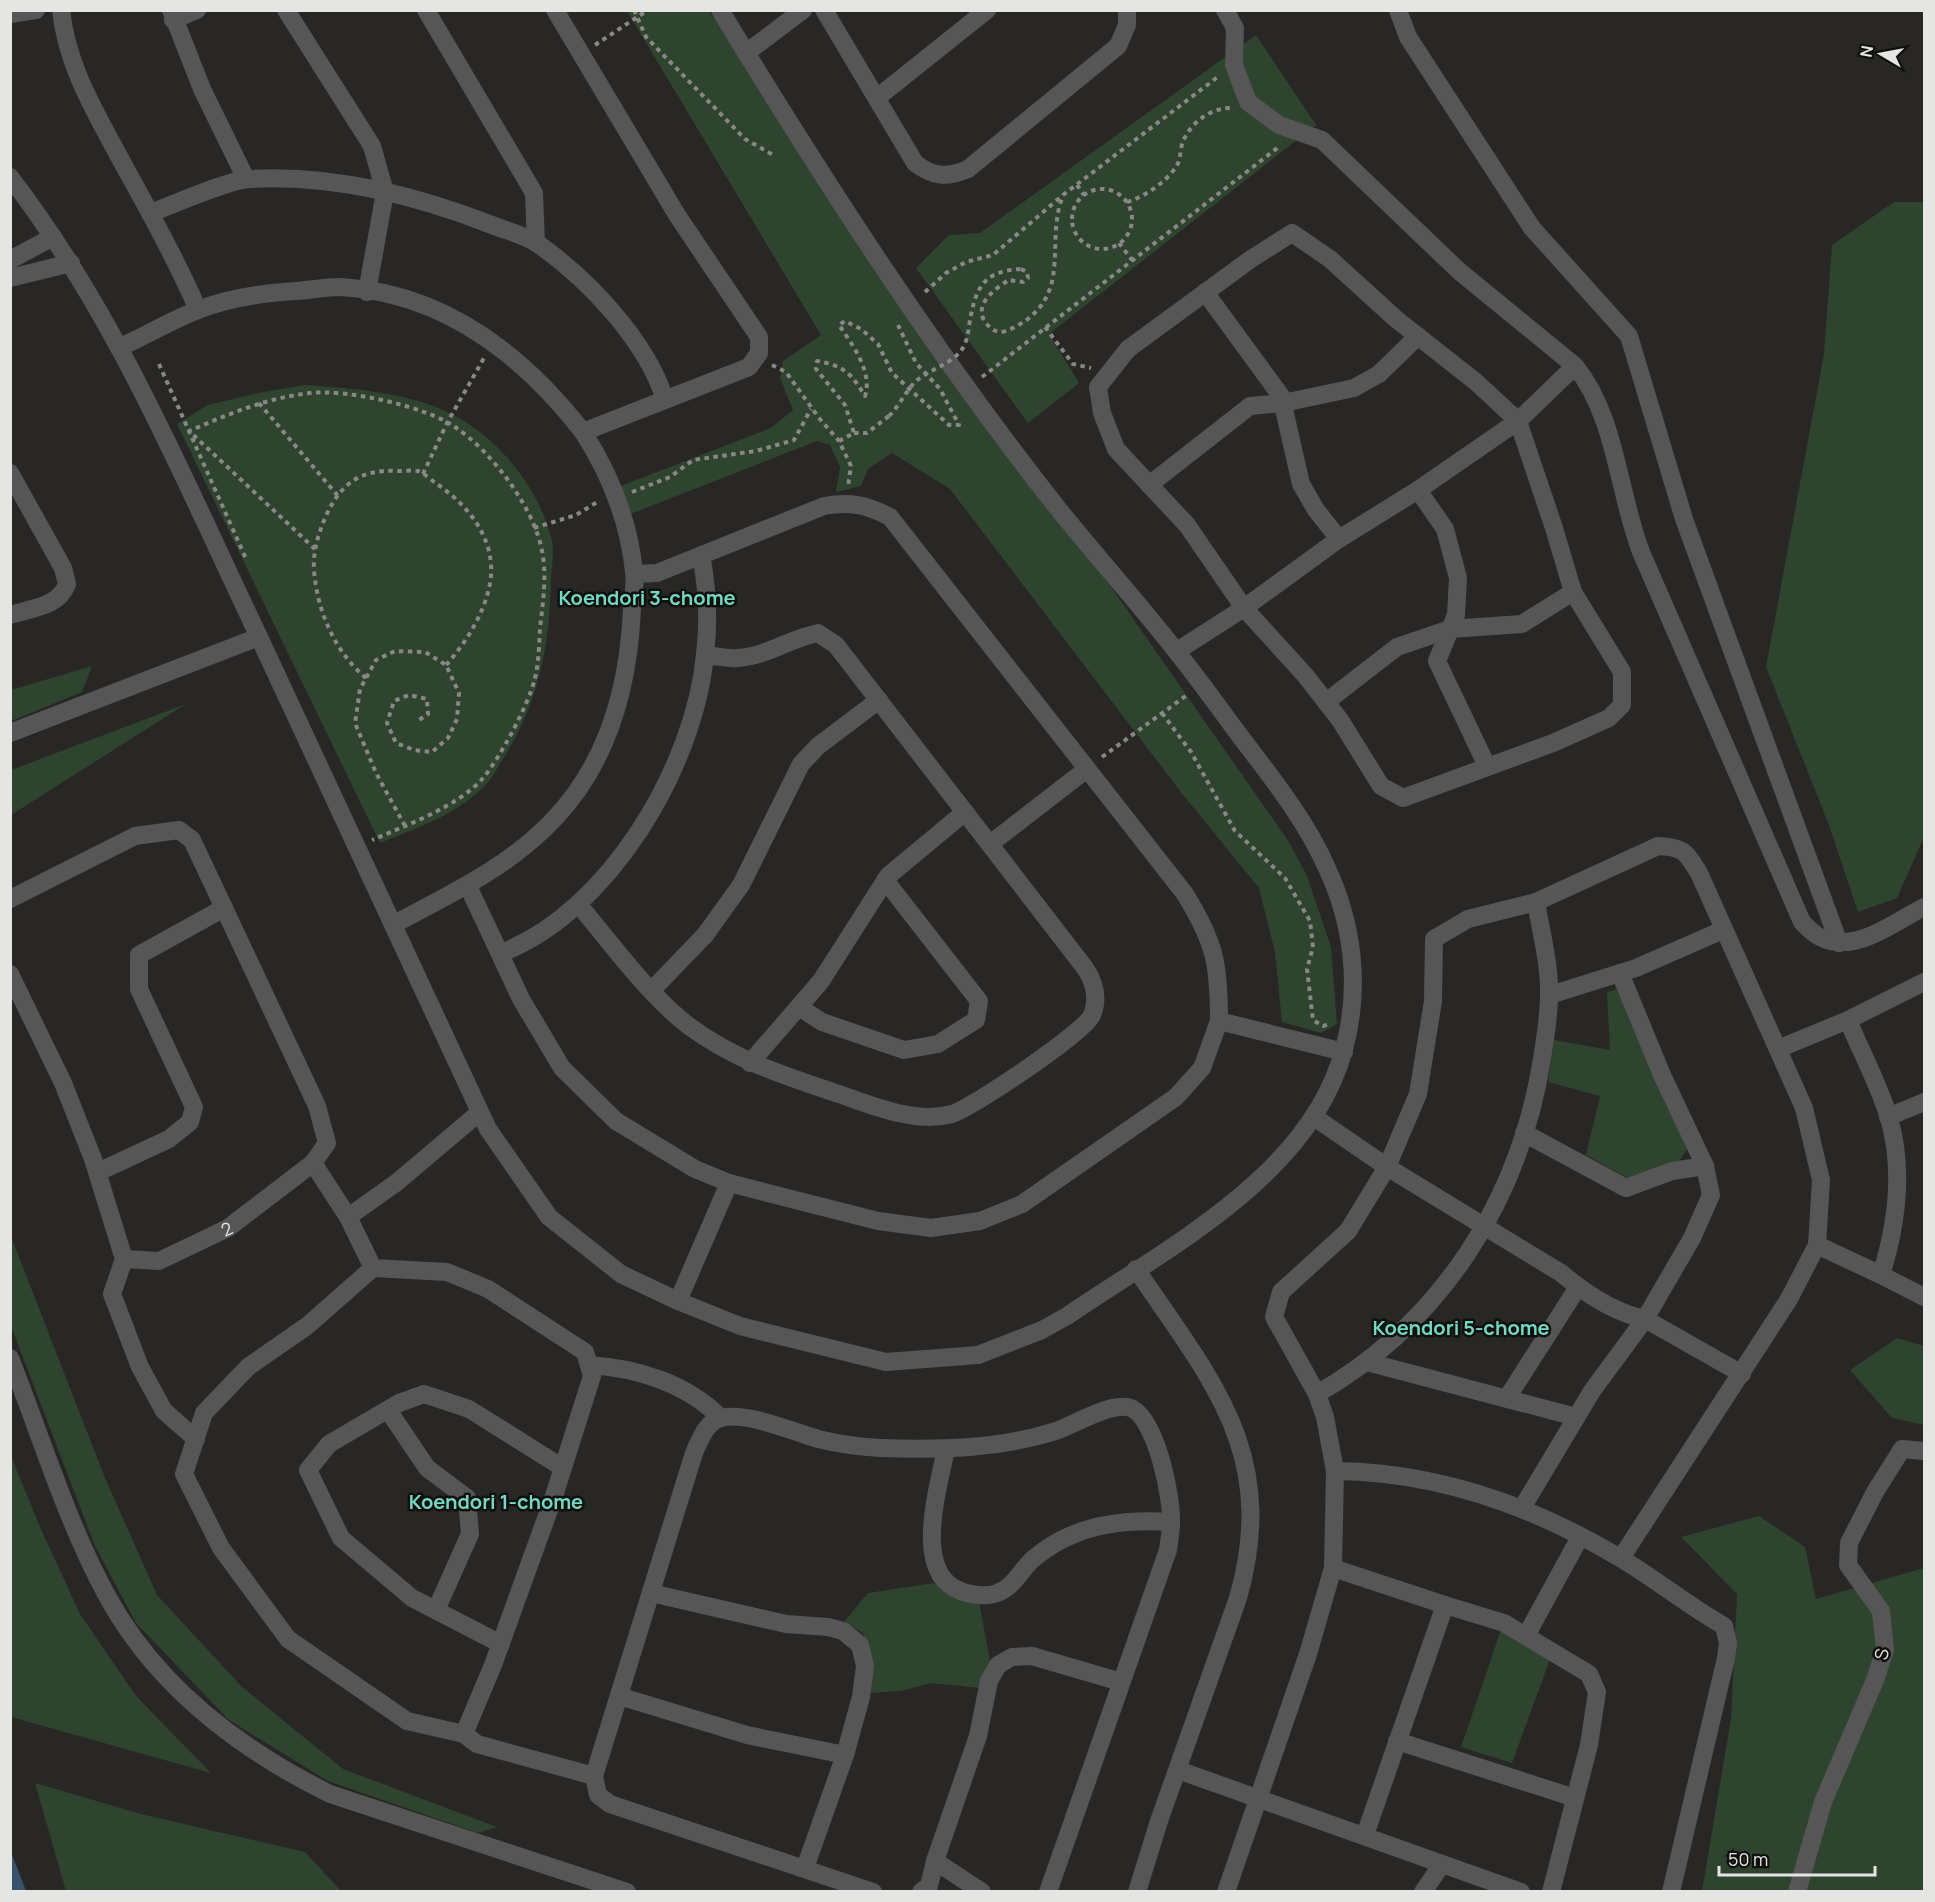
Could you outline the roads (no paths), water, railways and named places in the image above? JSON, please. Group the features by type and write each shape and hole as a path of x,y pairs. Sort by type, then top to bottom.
{"street":[{"path":"10,14 36,10"},
{"path":"61,10 64,39 83,90 177,262 198,310"},
{"path":"197,10 172,15 202,88 246,179"},
{"path":"286,10 372,146 385,192 367,292"},
{"path":"426,10 534,193 536,243"},
{"path":"555,10 677,215 748,318 759,338 759,353 749,367 583,432"},
{"path":"10,177 71,263 120,347 259,637 488,1129 549,1217 621,1274 678,1301 740,1326 886,1362 978,1355 1042,1330 1245,1194 1282,1159 1314,1118 1344,1052 1351,1018 1354,982 1347,920 1326,864 1284,794 1177,651 1055,505 948,362 839,203 720,10"},
{"path":"746,53 803,10"},
{"path":"824,10 878,97 915,164 930,175 953,175 968,169 1118,46 1127,25 1126,10"},
{"path":"878,97 987,10"},
{"path":"1225,10 1235,28 1234,65 1251,105 1279,125 1322,140 1459,271 1575,366 1591,385 1604,414 1623,497 1641,552 1802,922 1819,937 1839,943 1859,940 1924,907"},
{"path":"1398,10 1408,37 1532,228 1629,336 1684,519 1839,943"},
{"path":"150,213 246,179 326,180 385,192 467,216 536,243 598,293 659,382 664,400"},
{"path":"1292,233 1330,260 1418,336 1476,382 1518,421 1573,592 1622,672 1622,705 1609,718 1553,743 1403,798 1381,786 1326,702 1244,608 1187,525 1116,449 1102,413 1098,387 1128,350 1205,292 1292,233"},
{"path":"10,260 53,237"},
{"path":"10,278 71,263"},
{"path":"120,347 198,310 237,299 279,292 341,287 405,299 461,321 514,357 553,393 583,432 607,474 628,538 635,574 631,643 626,675 614,718 596,758 581,785 556,817 501,864 468,885 394,924"},
{"path":"1205,292 1281,396 1301,484 1316,510 1339,538"},
{"path":"1149,485 1250,406 1283,403 1354,388 1378,374 1418,336"},
{"path":"1177,651 1244,608 1339,538 1418,490 1518,421 1575,366"},
{"path":"10,615 61,598 68,584 63,568 13,482"},
{"path":"1418,490 1445,529 1458,578 1456,615 1437,661 1458,710 1487,766"},
{"path":"468,885 535,1025 562,1068 616,1121 695,1169 729,1183 878,1221 931,1228 980,1221 1022,1204 1176,1097 1202,1068 1219,1021 1215,954 1204,925 1185,894 890,517 871,507 846,502 824,506 657,573 635,574"},
{"path":"501,952 546,929 579,905 601,883 619,859 661,794 687,730 705,655 705,587 701,555"},
{"path":"1326,702 1397,647 1450,629 1522,624 1573,592"},
{"path":"579,905 652,990 689,1026 750,1063 896,1113 938,1117 967,1108 1082,1029 1093,1014 1096,997 1093,979 836,645 819,633 800,637 764,653 737,658 705,655"},
{"path":"10,734 259,637"},
{"path":"652,990 705,935 741,885 801,764 818,746 879,700"},
{"path":"990,844 1087,769"},
{"path":"750,1063 799,1007 833,963 885,880 907,858 965,812"},
{"path":"10,899 135,836 179,830 192,840 317,1106 327,1143 313,1163 348,1217 373,1268"},
{"path":"1226,1892 1322,1610 1333,1568 1335,1471 1325,1417 1317,1394 1274,1317 1281,1292 1348,1232 1387,1167 1418,1094 1433,1000 1434,939 1467,919 1536,902 1658,846 1673,846 1686,852 1691,859 1804,1108 1821,1180 1817,1245 1789,1299 1621,1558"},
{"path":"799,1007 822,1022 904,1050 938,1044 975,1020 979,1001 885,880"},
{"path":"1317,1394 1367,1362 1405,1330 1447,1283 1486,1225 1524,1133 1537,1086 1550,995 1536,902"},
{"path":"98,1172 169,1139 189,1122 194,1107 139,988 139,955 224,908"},
{"path":"1550,995 1620,973 1723,930"},
{"path":"1522,1508 1592,1391 1645,1319 1692,1238 1711,1196 1704,1166 1662,1075 1620,973"},
{"path":"10,974 63,1083 98,1172 124,1259 112,1294 140,1367 164,1411 196,1439"},
{"path":"1778,1049 1848,1020 1924,982"},
{"path":"1848,1020 1888,1117 1898,1169 1898,1192 1881,1275"},
{"path":"1219,1021 1344,1052"},
{"path":"1888,1117 1924,1102"},
{"path":"348,1217 396,1183 480,1112"},
{"path":"1314,1118 1387,1167 1562,1273 1578,1287 1630,1316 1645,1319 1742,1374"},
{"path":"1524,1133 1626,1188 1672,1171 1704,1166"},
{"name":"2","path":"124,1259 159,1261 228,1228 313,1163"},
{"path":"678,1301 729,1183"},
{"path":"1817,1245 1924,1297"},
{"path":"464,1734 501,1644 563,1468 592,1376 585,1352 488,1289 447,1272 373,1268 307,1326 248,1367 204,1413 184,1474 221,1548 288,1639 407,1721 464,1734 477,1744 594,1776"},
{"path":"1136,1269 1224,1403 1245,1458 1251,1520 1243,1580 1137,1892"},
{"path":"1507,1398 1578,1287"},
{"path":"10,1358 79,1537 107,1596 123,1623 159,1668 212,1721 290,1774 330,1794 627,1892"},
{"path":"1367,1362 1576,1417"},
{"path":"589,1365 616,1367 661,1380 702,1399 721,1418"},
{"path":"501,1644 412,1598 341,1538 308,1470 329,1444 388,1410 424,1394 470,1409 563,1468"},
{"path":"873,1892 610,1804 598,1795 594,1776 694,1453 705,1429 721,1418 748,1418 857,1447 946,1449 1011,1444 1058,1430 1116,1406 1133,1409 1145,1422 1158,1452 1168,1488 1171,1522 1168,1550 1048,1892"},
{"path":"388,1410 427,1468 467,1498 470,1534 436,1610"},
{"path":"946,1449 930,1537 941,1577 953,1589 970,1595 996,1594 1017,1580 1032,1560 1073,1534 1122,1523 1171,1522"},
{"name":"S","path":"1797,1892 1822,1802 1875,1680 1885,1650 1881,1611 1848,1565 1849,1543 1875,1492 1902,1449 1924,1451"},
{"path":"1335,1471 1392,1473 1433,1480 1522,1508 1621,1558 1724,1626 1728,1643 1671,1892"},
{"path":"1526,1636 1580,1537"},
{"path":"1333,1568 1504,1623 1589,1674 1597,1692 1589,1745 1551,1892"},
{"path":"651,1593 786,1624 828,1627 843,1631 860,1645 866,1666 861,1697 845,1755 805,1868"},
{"path":"1365,1835 1445,1605"},
{"path":"921,1892 929,1886 935,1861 978,1736 989,1680 998,1665 1012,1657 1032,1656 1121,1682"},
{"path":"619,1696 747,1735 845,1755"},
{"path":"1397,1741 1575,1798"},
{"path":"1178,1770 1521,1892"},
{"path":"935,1861 982,1892"},
{"path":"1423,1892 1442,1864"}],"water":[{"path":"11,1852 26,1891 11,1891"}],"district":[{"name":"Koendori 3-chome","path":"647,597"},
{"name":"Koendori 5-chome","path":"1461,1327"},
{"name":"Koendori 1-chome","path":"496,1501"}]}
